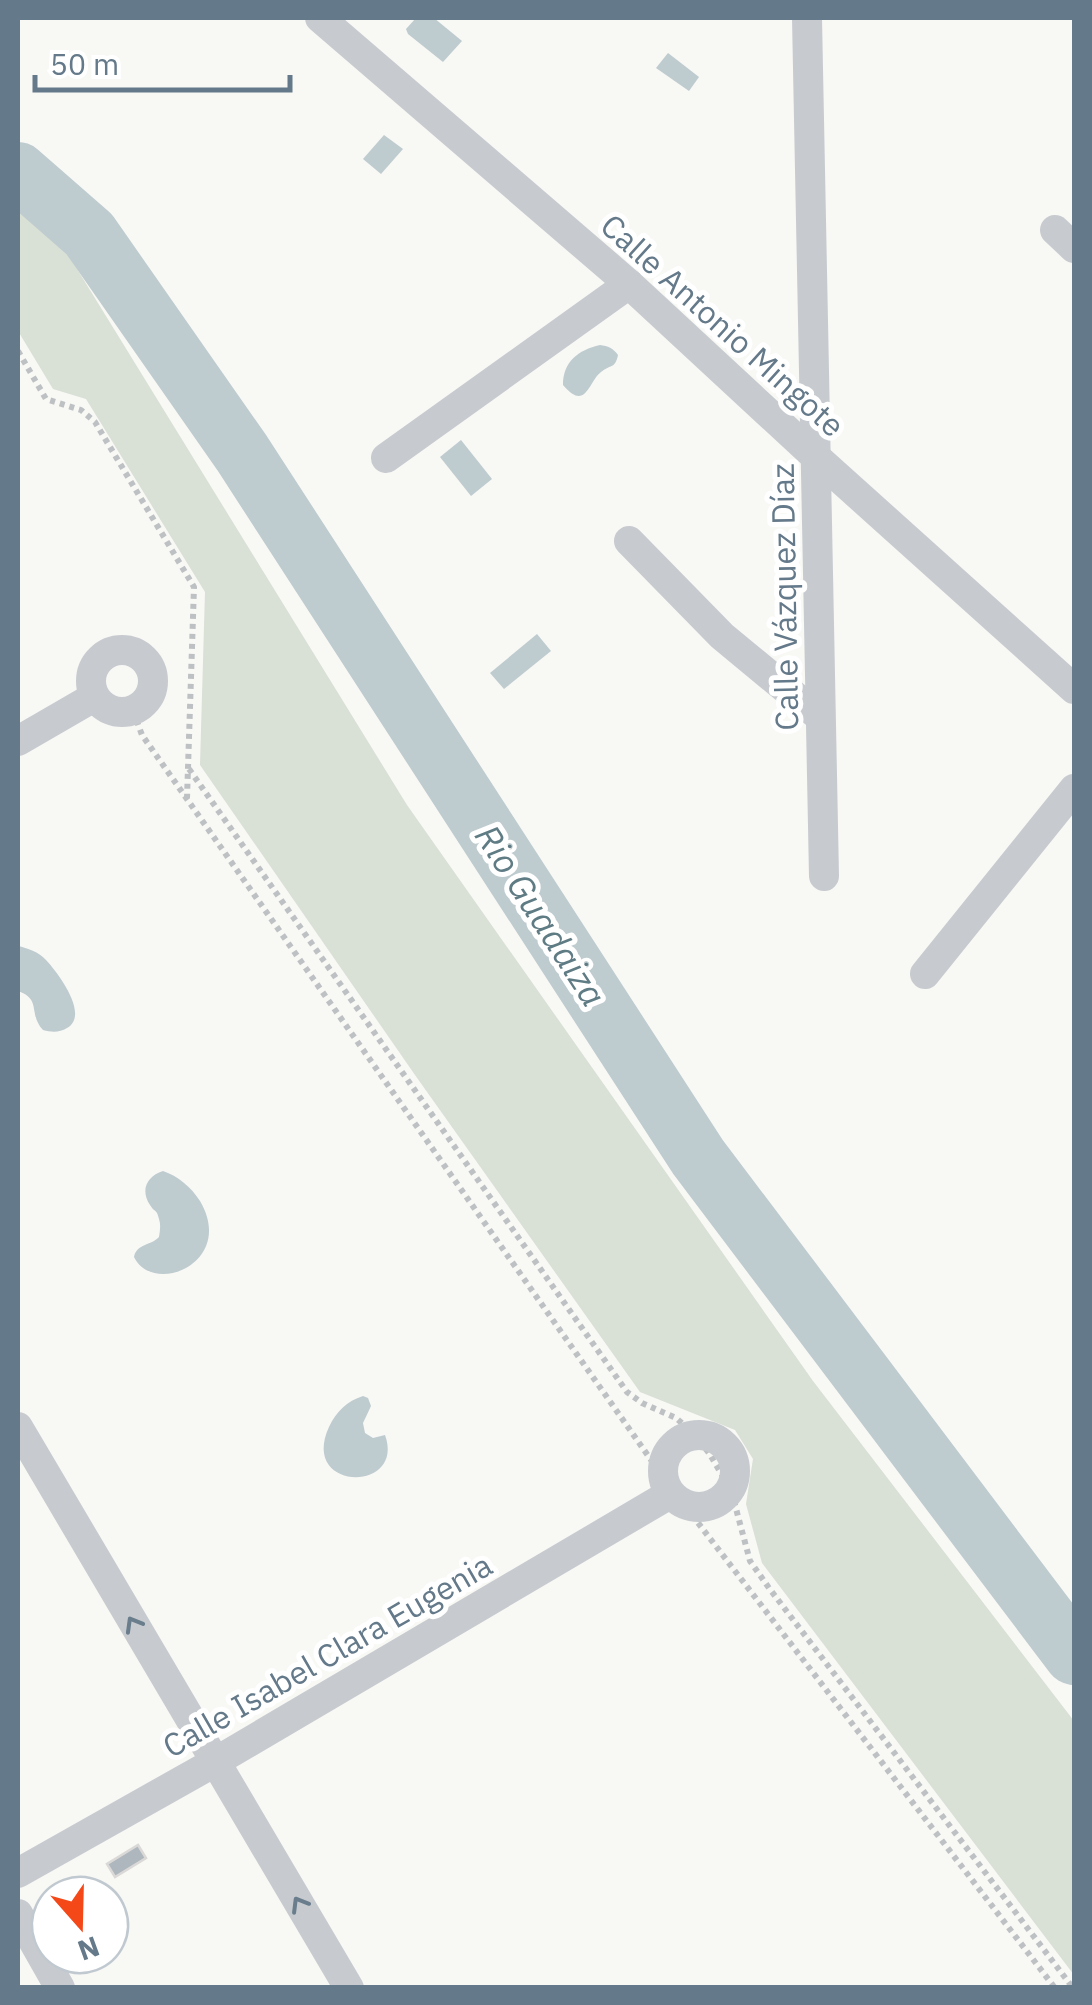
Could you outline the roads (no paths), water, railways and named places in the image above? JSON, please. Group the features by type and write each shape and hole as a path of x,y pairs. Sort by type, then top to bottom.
{"street":[{"name":"Calle Antonio Mingote","path":"320,18 629,284 1074,690"},
{"name":"Calle Vázquez Díaz","path":"806,18 824,876"},
{"path":"386,458 629,284"},
{"path":"629,541 722,636 820,717"},
{"path":"115,650 136,653 151,668 154,688 150,698 133,711 113,712 94,696 90,682 106,654 115,650"},
{"path":"18,741 94,696"},
{"path":"925,974 1074,789"},
{"path":"18,1427 349,1988"},
{"name":"Calle Isabel Clara Eugenia","path":"694,1434 714,1437 729,1449 736,1466 734,1486 722,1500 704,1508 672,1492 665,1457 677,1442 694,1434"},
{"name":"Calle Isabel Clara Eugenia","path":"18,1872 214,1762 672,1492"},
{"path":"18,1914 60,1988"}],"waterway":[{"name":"Rio Guadaiza","path":"18,172 89,234 242,453 698,1157 1074,1655"}]}
